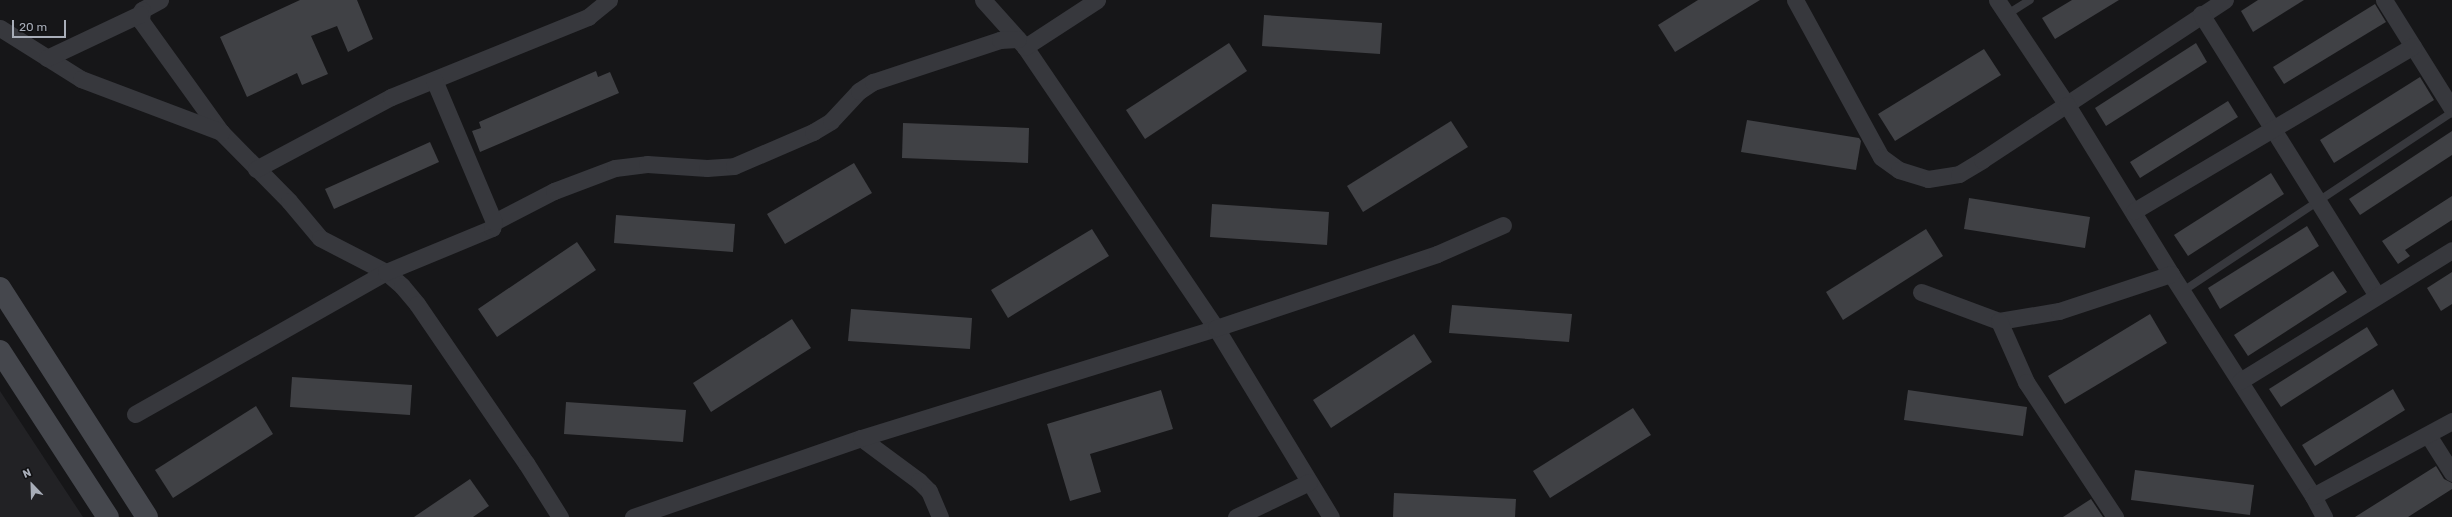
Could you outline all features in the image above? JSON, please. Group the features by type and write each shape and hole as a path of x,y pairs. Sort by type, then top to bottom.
{"main road":[{"path":"0,288 147,517"},
{"path":"0,352 108,517"}],"street":[{"path":"159,0 145,6 140,14 140,21 221,132 289,201 320,238 386,272 417,304 560,517"},
{"path":"256,169 391,97 588,17 609,0"},
{"path":"983,0 1022,43 1216,328 1331,517"},
{"path":"135,414 386,272 487,231 494,225 494,222 554,191 616,168 647,164 707,168 734,166 813,132 831,121 859,91 873,82 1000,40 1022,43 1097,0"},
{"path":"1795,0 1881,157 1898,170 1928,179 1959,174 2067,105 2201,14 2225,0"},
{"path":"1997,0 2067,105 2134,211 2171,274 2313,496 2324,517"},
{"path":"2384,0 2452,110"},
{"path":"47,58 140,14"},
{"path":"2201,14 2271,130 2377,296"},
{"path":"0,28 81,80 221,132"},
{"path":"2134,211 2413,46"},
{"path":"434,80 494,222"},
{"path":"633,517 861,438 1216,328 1437,254 1503,225"},
{"path":"2240,382 2452,250"},
{"path":"1921,292 1999,321 2058,311 2171,274"},
{"path":"1999,321 2026,382 2115,517"},
{"path":"2313,496 2428,436 2452,421"},
{"path":"2428,436 2452,473"},
{"path":"861,438 919,481 930,491 940,517"},
{"path":"1236,517 1309,482"}],"lane":[{"path":"2006,15 2030,0"},
{"path":"2183,291 2318,202 2452,110"}],"shaded area":[{"path":"0,391 52,470 83,517 0,517"}],"building":[{"path":"300,0 357,0 373,39 348,52 337,26 311,36 328,74 302,85 297,73 247,97 220,37"},
{"path":"1698,0 1760,0 1675,52 1658,25"},
{"path":"2072,0 2119,0 2055,39 2042,18"},
{"path":"2258,0 2304,0 2253,32 2241,11"},
{"path":"2375,4 2386,22 2284,84 2273,67"},
{"path":"1264,15 1382,23 1380,54 1262,46"},
{"path":"1229,43 1247,71 1145,139 1126,110"},
{"path":"2196,43 2207,62 2106,126 2095,108"},
{"path":"1984,49 2001,75 1895,141 1878,114"},
{"path":"596,71 598,77 610,72 619,93 480,152 472,131 481,128 479,122"},
{"path":"2420,77 2434,100 2334,163 2320,140"},
{"path":"2228,101 2238,117 2140,178 2130,162"},
{"path":"1747,120 1859,138 1861,141 1856,170 1741,152"},
{"path":"1451,121 1468,147 1363,212 1347,186"},
{"path":"903,123 1029,128 1028,163 902,158"},
{"path":"2452,131 2452,155 2360,215 2349,199"},
{"path":"430,142 439,162 334,209 325,189"},
{"path":"854,163 872,193 785,244 767,214"},
{"path":"2271,173 2284,194 2188,256 2174,235"},
{"path":"2452,196 2452,220 2405,250 2410,256 2398,264 2382,241"},
{"path":"1969,198 2090,217 2085,248 1964,229"},
{"path":"1212,204 1329,212 1327,245 1210,237"},
{"path":"616,215 735,224 733,252 614,243"},
{"path":"2307,226 2319,246 2220,309 2208,288"},
{"path":"1092,229 1109,256 1008,318 991,290"},
{"path":"1926,229 1943,256 1843,320 1826,292"},
{"path":"577,242 596,270 497,337 478,309"},
{"path":"2333,271 2347,292 2248,356 2234,335"},
{"path":"2452,272 2452,304 2441,311 2427,288"},
{"path":"1452,305 1572,314 1569,342 1449,333"},
{"path":"851,309 972,318 970,349 848,341"},
{"path":"2150,314 2167,343 2065,404 2048,376"},
{"path":"792,319 811,348 711,412 693,383"},
{"path":"2367,327 2378,345 2281,407 2269,389"},
{"path":"1414,334 1432,362 1331,428 1313,400"},
{"path":"292,377 412,385 410,415 290,407"},
{"path":"2393,389 2405,410 2315,466 2302,445"},
{"path":"1161,390 1173,429 1090,454 1101,492 1070,501 1047,424"},
{"path":"1908,390 2027,407 2023,436 1904,420"},
{"path":"566,402 686,410 683,442 564,434"},
{"path":"256,406 273,434 173,498 155,470"},
{"path":"1633,408 1651,435 1550,498 1533,471"},
{"path":"2436,466 2444,479 2452,483 2452,489 2408,517 2355,517"},
{"path":"2135,470 2254,485 2250,515 2131,500"},
{"path":"470,479 489,506 473,517 414,517"},
{"path":"1394,493 1516,499 1515,517 1393,517"},
{"path":"2091,499 2103,517 2063,517"}]}
